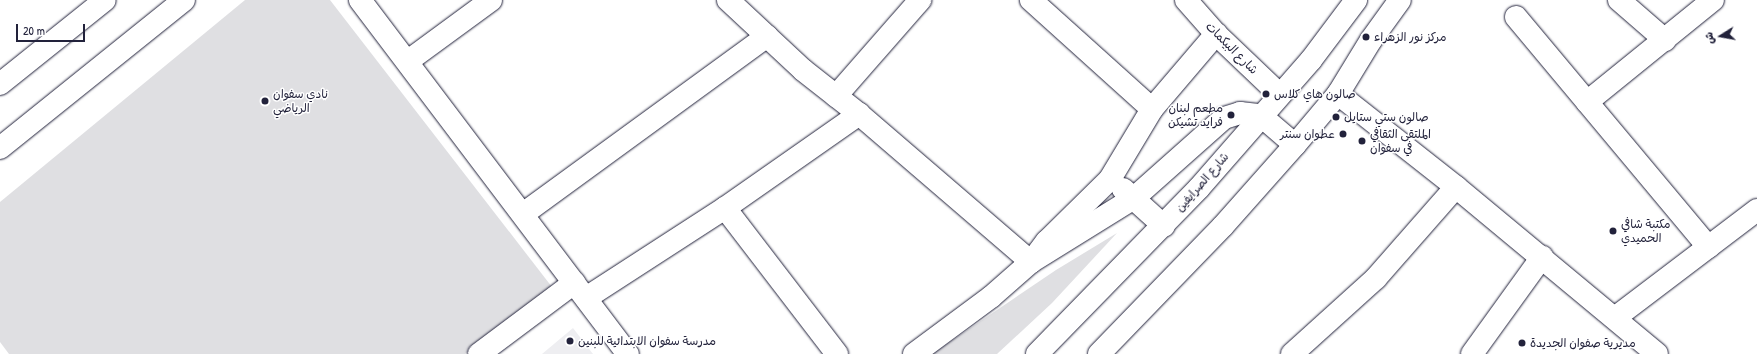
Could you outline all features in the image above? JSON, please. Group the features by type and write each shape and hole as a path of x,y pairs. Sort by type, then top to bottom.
{"street":[{"path":"0,84 105,0"},
{"path":"0,148 184,0"},
{"path":"360,0 408,61 628,354"},
{"path":"408,61 491,0"},
{"path":"728,0 803,70 860,114 1030,262"},
{"path":"836,96 920,0"},
{"path":"1030,0 1152,109"},
{"name":"شارع البيكمات","path":"1186,0 1216,34 1279,94"},
{"name":"شارع الصرايفين","path":"1037,354 1164,226 1260,115 1311,60 1356,0"},
{"path":"1099,354 1223,226 1295,145 1338,94 1371,40 1400,0"},
{"path":"1619,0 1665,40"},
{"path":"1587,102 1713,0"},
{"path":"1516,17 1708,247"},
{"path":"914,354 991,297 1030,262 1047,241 1110,178 1152,109 1216,34"},
{"path":"523,214 767,36"},
{"path":"1338,94 1542,257 1657,354"},
{"path":"1030,262 1134,198 1224,118 1240,113 1260,115 1295,145"},
{"path":"479,354 580,290 725,208 860,114"},
{"path":"1110,178 1164,226"},
{"path":"1292,354 1376,278 1456,187"},
{"path":"725,208 836,354"},
{"path":"1616,318 1757,210"},
{"path":"1472,354 1542,257"}],"shaded area":[{"name":"نادي سفوان الرياضي","path":"245,0 330,0 552,287 465,354 9,354 0,342 0,202"},
{"path":"1117,233 1052,303 997,354 932,354 1056,270"},
{"name":"مدرسة سفوان الابتدائية للبنين","path":"573,328 593,354 542,354"}],"place":[{"name":"مركز نور الزهراء","path":"1366,37"},
{"name":"صالون هاي كلاس","path":"1266,94"},
{"name":"نادي سفوان الرياضي","path":"265,101"},
{"name":"مطعم لبنان فرايد تشيكن","path":"1231,115"},
{"name":"صالون ستي ستايل","path":"1336,117"},
{"name":"عطوان سنتر","path":"1343,134"},
{"name":"الملتقى الثقافي في سفوان","path":"1362,141"},
{"name":"مكتبة شافي الحميدي","path":"1613,231"},
{"name":"مدرسة سفوان الابتدائية للبنين","path":"570,341"},
{"name":"مديرية صفوان الجديدة","path":"1522,343"}]}
